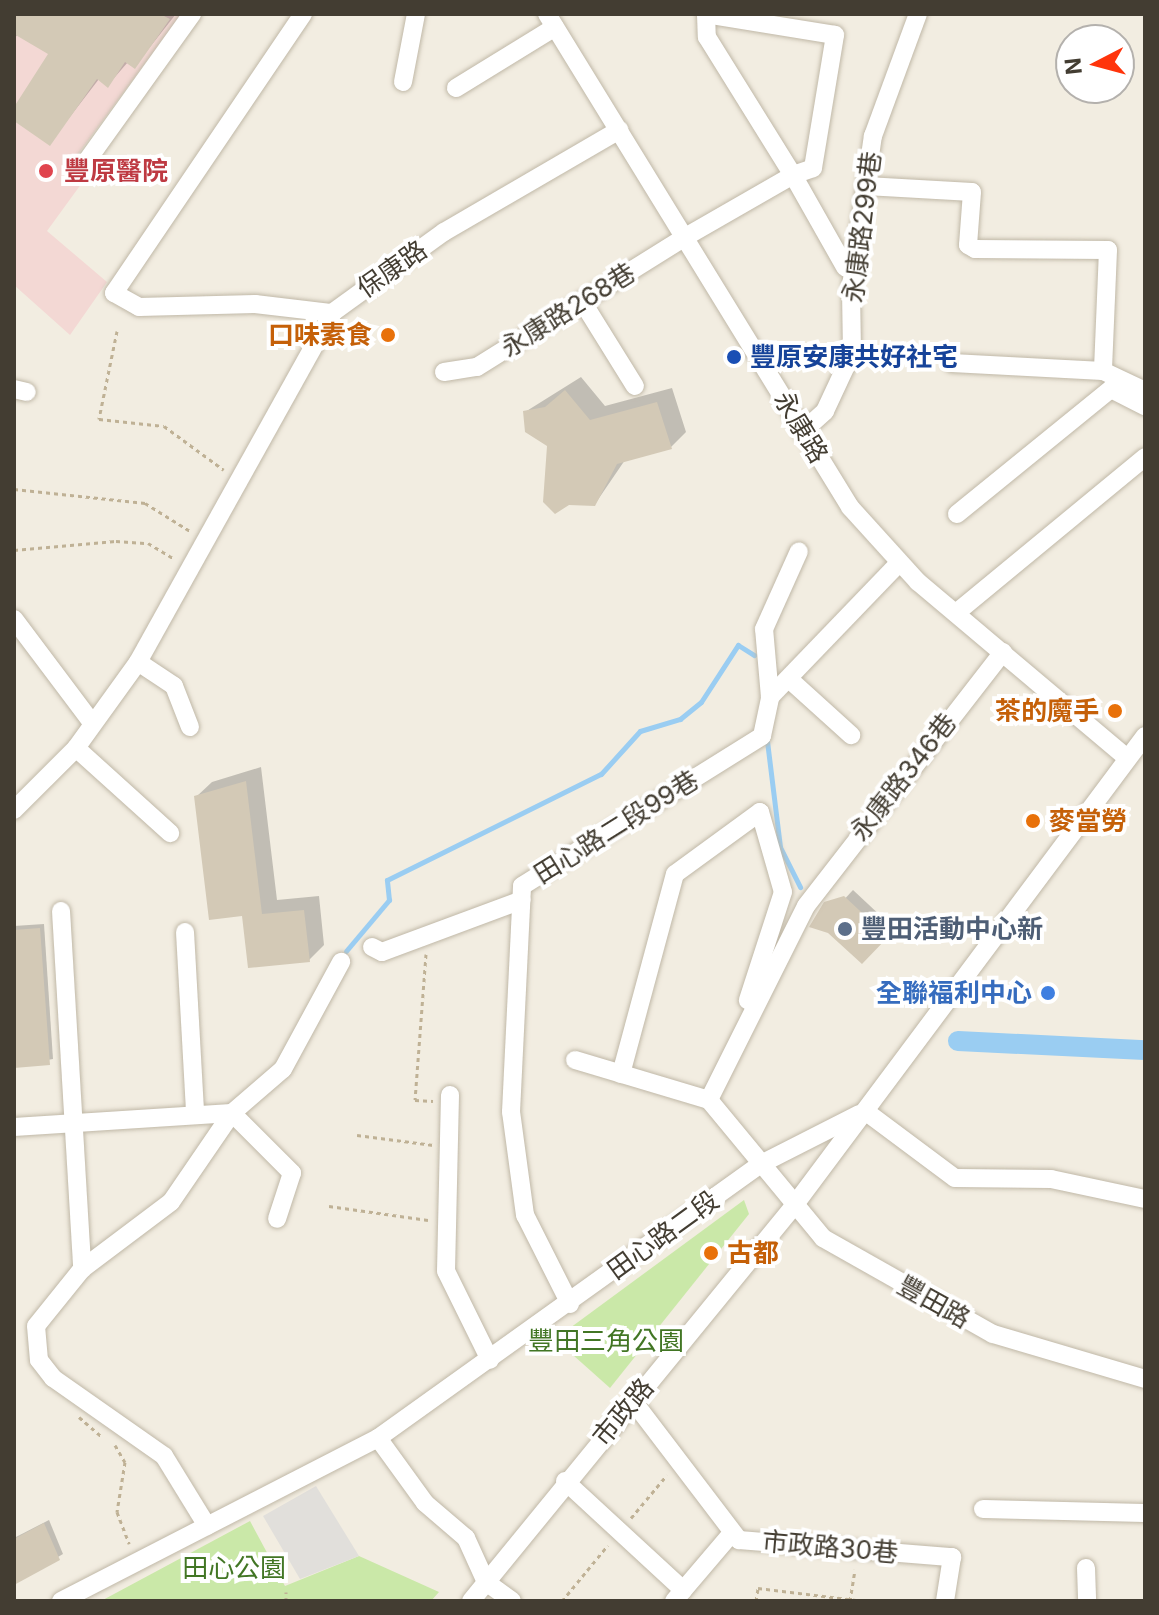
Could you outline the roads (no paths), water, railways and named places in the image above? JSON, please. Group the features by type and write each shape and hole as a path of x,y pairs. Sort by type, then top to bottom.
{"street":[{"path":"81,169 192,14"},
{"path":"303,14 115,285 119,300 139,307 255,304 332,313"},
{"path":"403,82 416,14"},
{"path":"706,14 707,37 793,175 845,267"},
{"name":"永康路268巷","path":"444,372 477,367 687,236 793,175 813,168 835,35 706,14"},
{"name":"永康路299巷","path":"802,432 825,411 852,353 851,286 873,136 918,14"},
{"name":"永康路","path":"456,88 551,21 687,236 802,432 898,564 1127,758"},
{"name":"保康路","path":"14,810 76,748 138,662 332,313 444,232 619,130"},
{"path":"866,186 972,192 968,245 975,249 1108,250 1103,371"},
{"path":"582,301 635,386"},
{"path":"952,363 1103,371 1145,391"},
{"path":"957,514 1111,389 1145,406"},
{"path":"956,613 1145,457"},
{"path":"770,697 764,629 799,551"},
{"path":"770,697 898,564"},
{"path":"14,619 92,723"},
{"name":"永康路346巷","path":"740,1033 806,906 1003,652"},
{"path":"138,662 174,686 190,727"},
{"path":"789,679 851,735"},
{"name":"田心路二段99巷","path":"570,1304 525,1215 511,1112 522,886 762,736 770,697"},
{"name":"田心路二段","path":"61,1601 378,1438 570,1304 759,1165 865,1111 1145,736"},
{"path":"76,748 170,833"},
{"path":"575,1060 621,1074 709,1100 740,1033 783,892 760,812 675,874 621,1074"},
{"path":"372,947 382,952 522,900"},
{"path":"61,911 82,1269"},
{"path":"185,932 195,1113"},
{"path":"207,1526 164,1456 75,1393 39,1360 36,1326 82,1269 171,1202 232,1113 283,1069 341,962"},
{"path":"449,1099 444,1147 452,1184 446,1271 490,1360"},
{"name":"豐田路","path":"709,1100 793,1207 823,1238 942,1310 993,1334 1145,1379"},
{"path":"865,1111 955,1178 1051,1179 1145,1199"},
{"name":"市政路","path":"471,1601 565,1481 793,1207 865,1111"},
{"path":"14,1127 232,1113 292,1173 277,1219"},
{"name":"市政路30巷","path":"633,1401 731,1534 952,1557 945,1601"},
{"path":"378,1438 425,1503 466,1538 486,1582 512,1601"},
{"path":"565,1481 678,1596 731,1534"},
{"path":"983,1509 1145,1513"},
{"path":"1086,1568 1087,1601"}],"waterway":[{"path":"346,951 389,900 387,880 601,774 640,731 680,719 701,702 738,645 754,655"},
{"path":"767,741 780,847 800,887"},
{"path":"958,1041 1145,1050"},
{"path":"161,1601 179,1601"}],"place":[{"name":"豐原醫院","path":"46,171"},
{"name":"口味素食","path":"388,335"},
{"name":"豐原安康共好社宅","path":"734,357"},
{"name":"茶的魔手","path":"1115,711"},
{"name":"麥當勞","path":"1033,821"},
{"name":"豐田活動中心新","path":"845,929"},
{"name":"全聯福利中心","path":"1048,993"},
{"name":"古都","path":"711,1253"}],"park label":[{"name":"豐田三角公園","path":"606,1341"},
{"name":"田心公園","path":"234,1568"}]}
